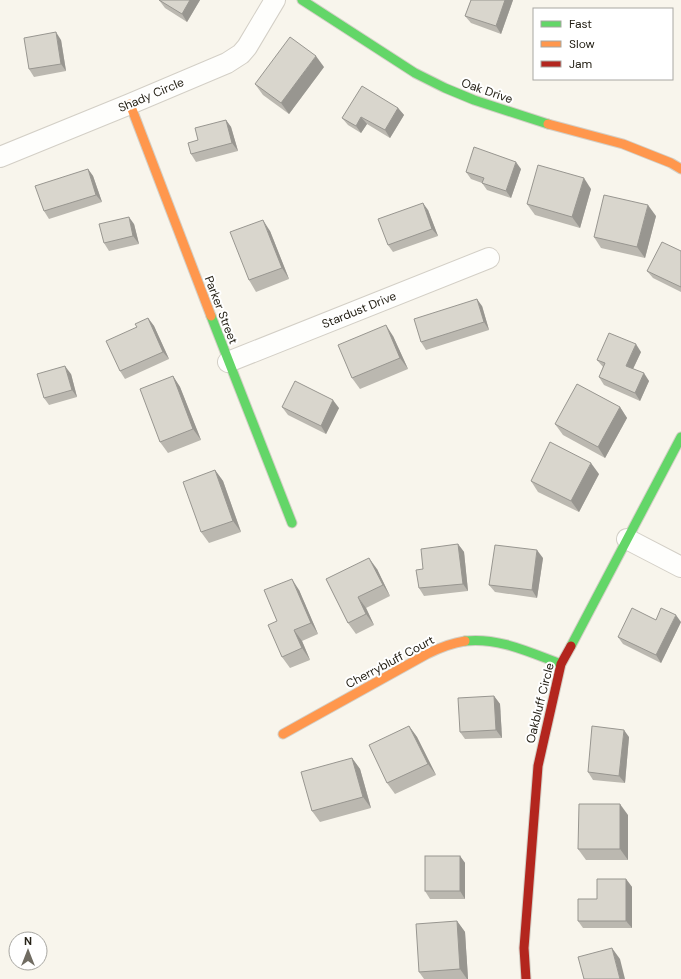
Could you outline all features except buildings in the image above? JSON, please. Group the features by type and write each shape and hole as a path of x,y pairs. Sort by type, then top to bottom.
{"street":[{"name":"Shady Circle","path":"0,157 227,63 241,54 247,47 275,0"},
{"name":"Oak Drive","path":"302,0 408,69 445,88 474,100 546,123 623,144 671,163 681,169"},
{"name":"Parker Street","path":"130,104 228,362 292,523"},
{"name":"Stardust Drive","path":"228,362 490,258"},
{"name":"Oakbluff Circle","path":"526,979 524,948 538,766 561,664 681,437"},
{"path":"627,539 681,567"},
{"name":"Cherrybluff Court","path":"283,734 427,654 460,642 476,640 497,644 523,650 561,664"}],"traffic: fast":[{"path":"302,0 415,73 474,100 548,124"},
{"path":"211,316 292,523"},
{"path":"571,646 681,437"},
{"path":"465,641 490,641 514,647 561,664"}],"traffic: slow":[{"path":"130,104 211,316"},
{"path":"548,124 623,144 671,163 681,169"},
{"path":"283,734 427,654 446,646 465,641"}],"traffic: jam":[{"path":"526,979 524,948 538,766 561,664 571,646"}]}
